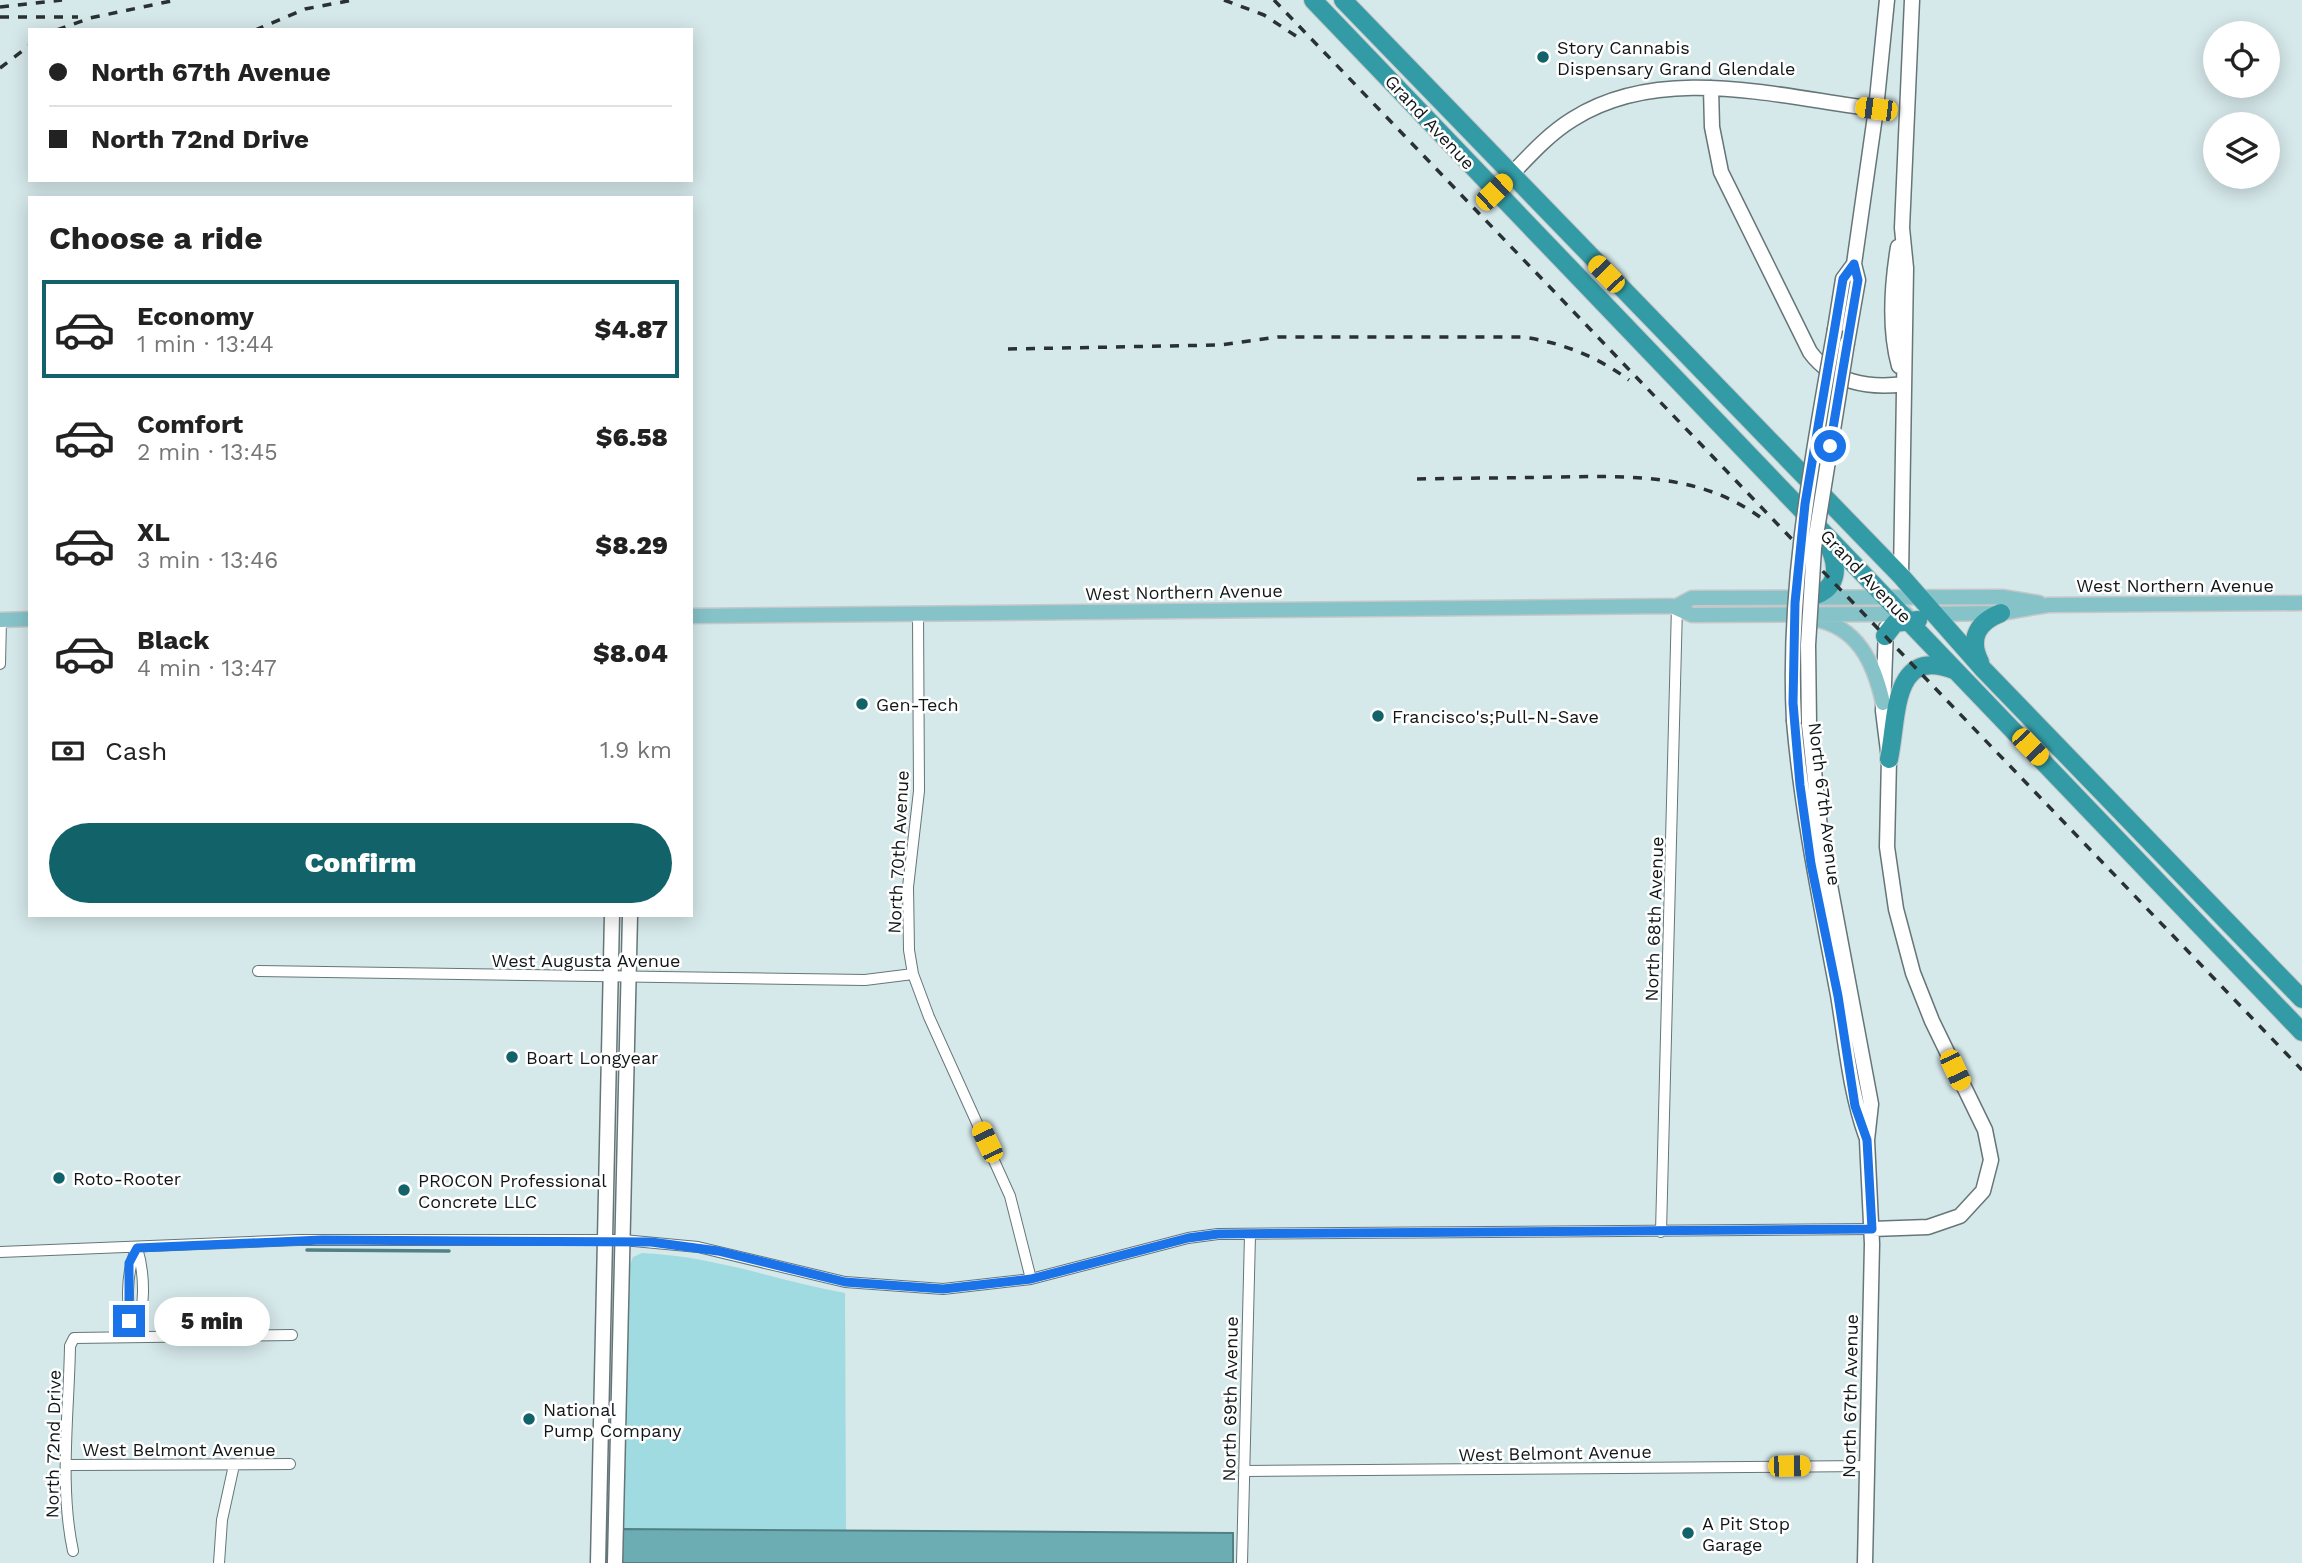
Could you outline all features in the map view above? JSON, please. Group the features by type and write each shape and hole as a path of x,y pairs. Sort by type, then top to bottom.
{"highway":[{"name":"Grand Avenue","path":"1313,0 1494,192 2302,1032"},
{"name":"Grand Avenue","path":"1343,0 1901,576 1983,668 2302,999"},
{"path":"1805,598 1818,595 1829,587 1836,568 1830,548 1807,515"},
{"path":"1885,636 1895,623 1897,611 1948,629"},
{"path":"1983,668 1977,655 1976,635 1983,621 2001,613"},
{"path":"1889,760 1899,694 1906,679 1916,668 1928,664 1957,672"}],"main road":[{"name":"North 67th Avenue","path":"1802,723 1814,548 1858,280 1854,264 1876,109 1887,0"},
{"path":"1897,611 1901,576 1906,268 1902,228 1912,0"},
{"path":"1494,192 1555,132 1593,107 1647,91 1711,88 1876,109"},
{"path":"1711,88 1712,127 1721,172 1810,352 1819,364 1842,379 1874,385 1904,384"},
{"name":"North 67th Avenue","path":"1854,264 1843,279 1805,504 1797,569 1802,723 1871,1104 1867,1140 1872,1229 1865,1563"},
{"name":"West Northern Avenue","path":"1897,611 1919,597 2002,597 2048,605"},
{"name":"West Northern Avenue","path":"693,616 1677,606 1692,598 1805,598 1934,614 2001,613 2048,605 2302,603"},
{"name":"West Northern Avenue","path":"1677,606 1692,615 1864,614 1881,605 1897,611"},
{"path":"1781,615 1832,624 1851,635 1871,664 1883,703"},
{"path":"0,620 28,620"},
{"path":"1872,1229 1928,1227 1960,1216 1983,1191 1991,1160 1985,1130 1932,1021 1905,952 1889,869 1889,760 1883,703 1885,636"},
{"path":"598,1563 612,917"},
{"path":"615,1563 630,917"},
{"path":"607,1133 625,1134"},
{"path":"601,1381 619,1382"}],"street":[{"name":"North 68th Avenue","path":"1661,1232 1677,606"},
{"name":"North 70th Avenue","path":"918,614 919,792 907,917 913,974 929,1017 1010,1196 1031,1279"},
{"path":"0,620 0,664"},
{"name":"West Augusta Avenue","path":"258,971 865,980 913,974"},
{"path":"0,1252 299,1240 623,1240 698,1247 821,1277 876,1286 943,1289 1031,1279 1188,1238 1250,1235 1872,1229"},
{"name":"North 69th Avenue","path":"1242,1563 1250,1235"},
{"path":"137,1248 129,1263 129,1321 134,1336 292,1335"},
{"name":"North 72nd Drive","path":"73,1551 68,1528 70,1346 74,1338 134,1336"},
{"name":"West Belmont Avenue","path":"68,1465 290,1464"},
{"path":"219,1563 222,1520 234,1465"},
{"name":"West Belmont Avenue","path":"1244,1471 1867,1465"}],"shaded area":[{"path":"642,1253 694,1259 845,1293 846,1532 622,1529 629,1267 633,1257"},
{"path":"622,1529 1233,1533 1233,1563 622,1563"}],"waterway":[{"path":"307,1250 449,1251"}],"railway":[{"path":"0,7 62,0"},
{"path":"62,28 90,18 176,0"},
{"path":"260,28 305,9 353,0"},
{"path":"1224,0 1264,15 1302,40"},
{"path":"1274,0 2302,1070"},
{"path":"0,17 78,17"},
{"path":"0,68 28,47"},
{"path":"1008,349 1220,345 1278,337 1523,337 1579,352 1629,380"},
{"path":"1417,479 1612,477 1665,480 1716,493 1764,520"}],"place":[{"name":"Story Cannabis Dispensary Grand Glendale","path":"1543,57"},
{"name":"Gen-Tech","path":"862,704"},
{"name":"Francisco's;Pull-N-Save","path":"1378,716"},
{"name":"Boart Longyear","path":"512,1057"},
{"name":"Roto-Rooter","path":"59,1178"},
{"name":"PROCON Professional Concrete LLC","path":"404,1190"},
{"name":"National Pump Company","path":"529,1419"},
{"name":"A Pit Stop Garage","path":"1688,1533"}],"route":[{"path":"129,1321 129,1263 137,1248 299,1240 623,1240 718,1251 845,1282 943,1289 1031,1279 1188,1238 1218,1234 1872,1229 1867,1140 1855,1106 1838,996 1811,864 1800,785 1793,703 1797,569 1805,504 1843,279 1854,264 1858,280 1830,446"}]}
